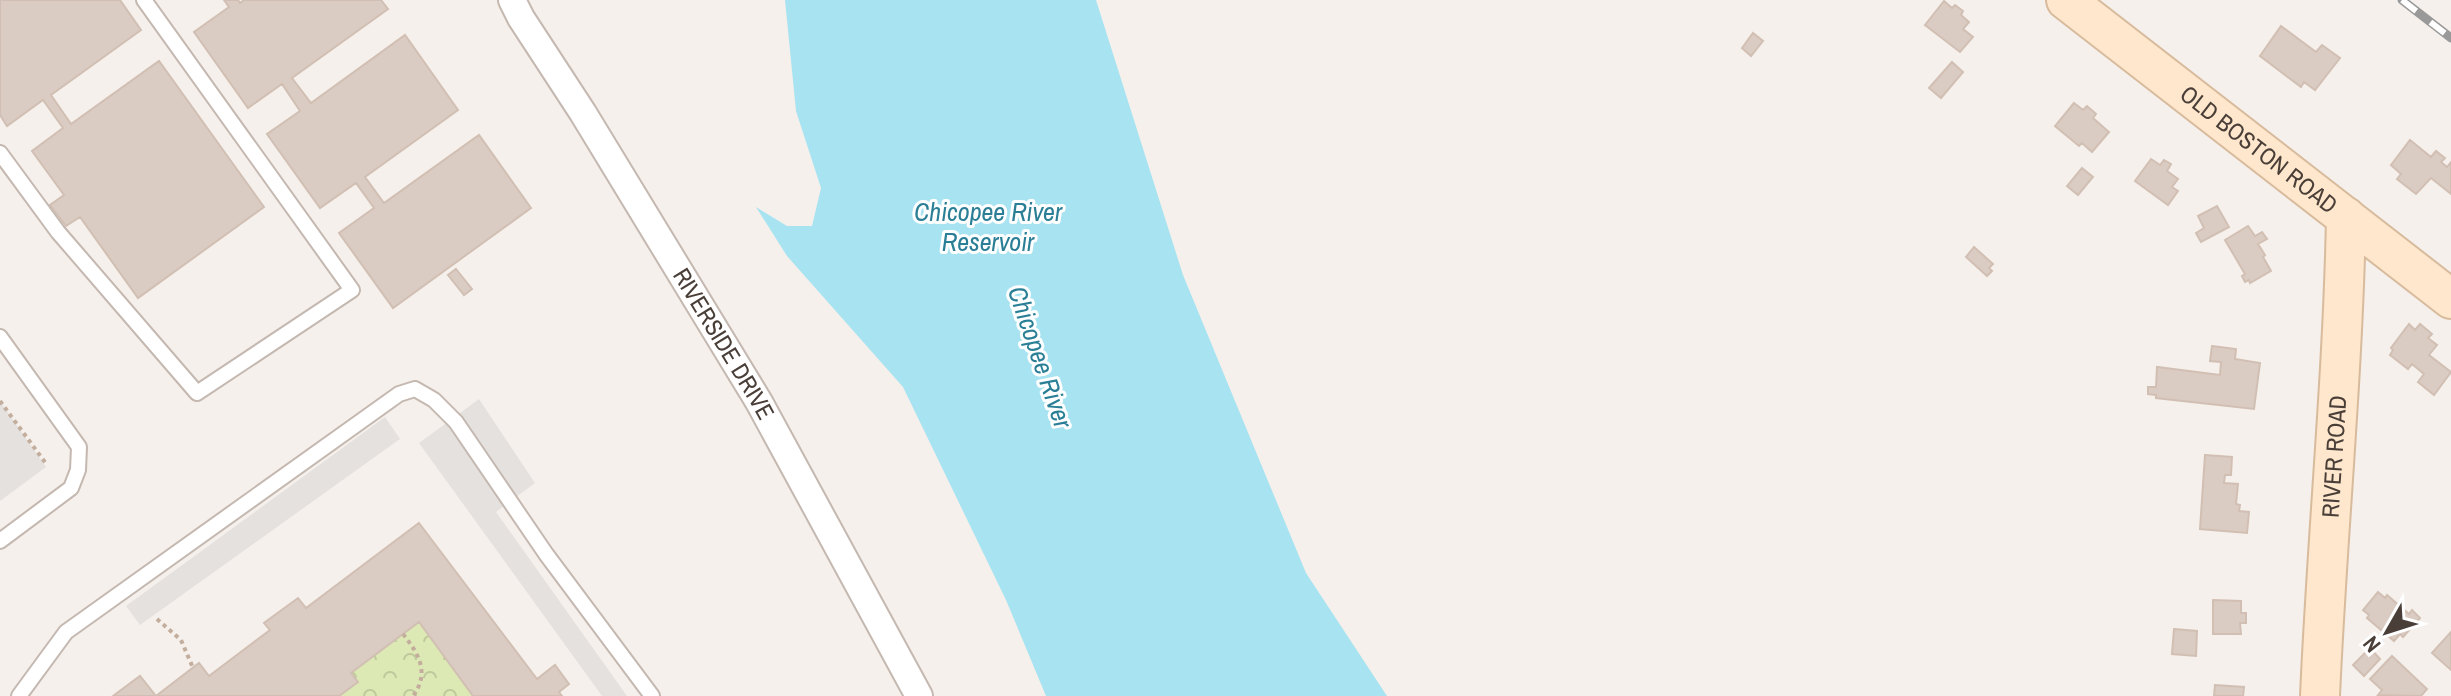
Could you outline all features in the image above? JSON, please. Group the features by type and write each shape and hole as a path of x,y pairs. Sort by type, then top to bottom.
{"street":[{"name":"RIVERSIDE DRIVE","path":"512,0 759,402 919,696"},
{"name":"OLD BOSTON ROAD","path":"2066,0 2451,299"},
{"name":"RIVER ROAD","path":"2320,696 2345,295 2346,217"}],"lane":[{"path":"0,153 58,232 197,393 352,290 144,0"},
{"path":"0,337 79,447 78,470 71,488 0,541"},
{"path":"19,696 66,632 399,394 415,389 434,400 456,422 546,554 652,696"}],"path":[{"path":"0,401 47,465"},
{"path":"157,619 181,640 193,668"},
{"path":"403,634 421,661 421,681 413,696"}],"green space":[{"path":"419,622 473,696 339,696 358,682 351,673"}],"shaded area":[{"path":"479,399 535,483 496,512 627,696 602,696 419,443"},
{"path":"0,401 46,467 0,501"},
{"path":"385,417 400,439 140,625 126,606"}],"water":[{"name":"Chicopee River Reservoir","path":"785,0 1096,0 1183,275 1306,573 1387,696 1046,696 1006,600 903,387 787,256 756,207 787,226 812,226 821,188 796,111"}],"building":[{"path":"0,0 120,0 141,30 51,95 71,124 159,61 264,207 138,298 80,217 66,226 50,205 64,195 32,151 63,128 43,100 7,126 0,115"},
{"path":"224,0 238,0 240,3 244,0 381,0 388,9 292,78 311,103 405,35 458,110 365,177 384,203 479,135 531,208 393,308 339,233 374,208 356,183 320,208 267,134 300,111 282,84 248,108 194,32 229,7"},
{"path":"1944,1 1952,8 1955,5 1963,11 1961,15 1969,22 1963,29 1973,37 1960,52 1925,25"},
{"path":"2281,26 2316,52 2322,45 2340,58 2315,90 2304,82 2301,87 2260,56"},
{"path":"1753,33 1763,41 1751,56 1742,48"},
{"path":"1952,62 1963,72 1941,98 1929,88"},
{"path":"2074,103 2083,110 2087,106 2096,114 2093,118 2109,132 2092,152 2082,143 2079,146 2055,126"},
{"path":"2410,140 2431,157 2436,151 2445,158 2441,162 2447,167 2451,162 2451,194 2431,178 2416,194 2397,179 2401,174 2391,165"},
{"path":"2151,159 2160,165 2164,160 2171,164 2167,171 2178,179 2172,187 2178,191 2168,205 2135,181"},
{"path":"2082,168 2093,177 2078,195 2067,186"},
{"path":"2217,206 2229,227 2201,242 2196,233 2204,228 2198,216"},
{"path":"2248,226 2255,236 2262,232 2267,239 2258,244 2271,271 2250,283 2249,280 2245,282 2242,276 2245,274 2225,240"},
{"path":"1974,247 1993,264 1987,276 1966,257"},
{"path":"456,269 472,289 464,295 448,275"},
{"path":"2409,324 2415,330 2420,324 2432,334 2428,338 2437,345 2429,355 2451,372 2434,395 2418,382 2424,374 2412,364 2408,369 2390,355 2391,348"},
{"path":"2212,346 2236,349 2235,359 2260,363 2254,409 2156,398 2156,395 2148,394 2148,387 2156,387 2157,367 2220,375 2221,362 2210,361"},
{"path":"2205,455 2232,457 2231,475 2225,475 2224,483 2238,484 2236,504 2240,505 2239,511 2249,512 2247,533 2200,529"},
{"path":"419,523 537,679 555,665 569,684 559,692 562,696 473,696 419,622 351,673 358,682 339,696 156,696 199,663 209,676 270,630 264,623 298,598 306,608"},
{"path":"2378,592 2385,598 2387,595 2409,614 2412,610 2420,618 2403,637 2400,634 2394,641 2367,618 2369,615 2363,610"},
{"path":"2213,600 2241,601 2241,613 2246,613 2246,623 2240,623 2241,634 2213,634"},
{"path":"2174,629 2197,631 2196,656 2172,654"},
{"path":"2451,632 2451,670 2432,653"},
{"path":"2370,648 2380,659 2364,676 2353,665"},
{"path":"2392,656 2427,689 2421,696 2378,695 2382,690 2370,679"},
{"path":"140,676 156,696 113,696"},
{"path":"2215,685 2244,687 2243,696 2214,696"}],"railway":[{"path":"2402,0 2451,38"}],"water label":[{"name":"Chicopee River","path":"1040,357"}]}
